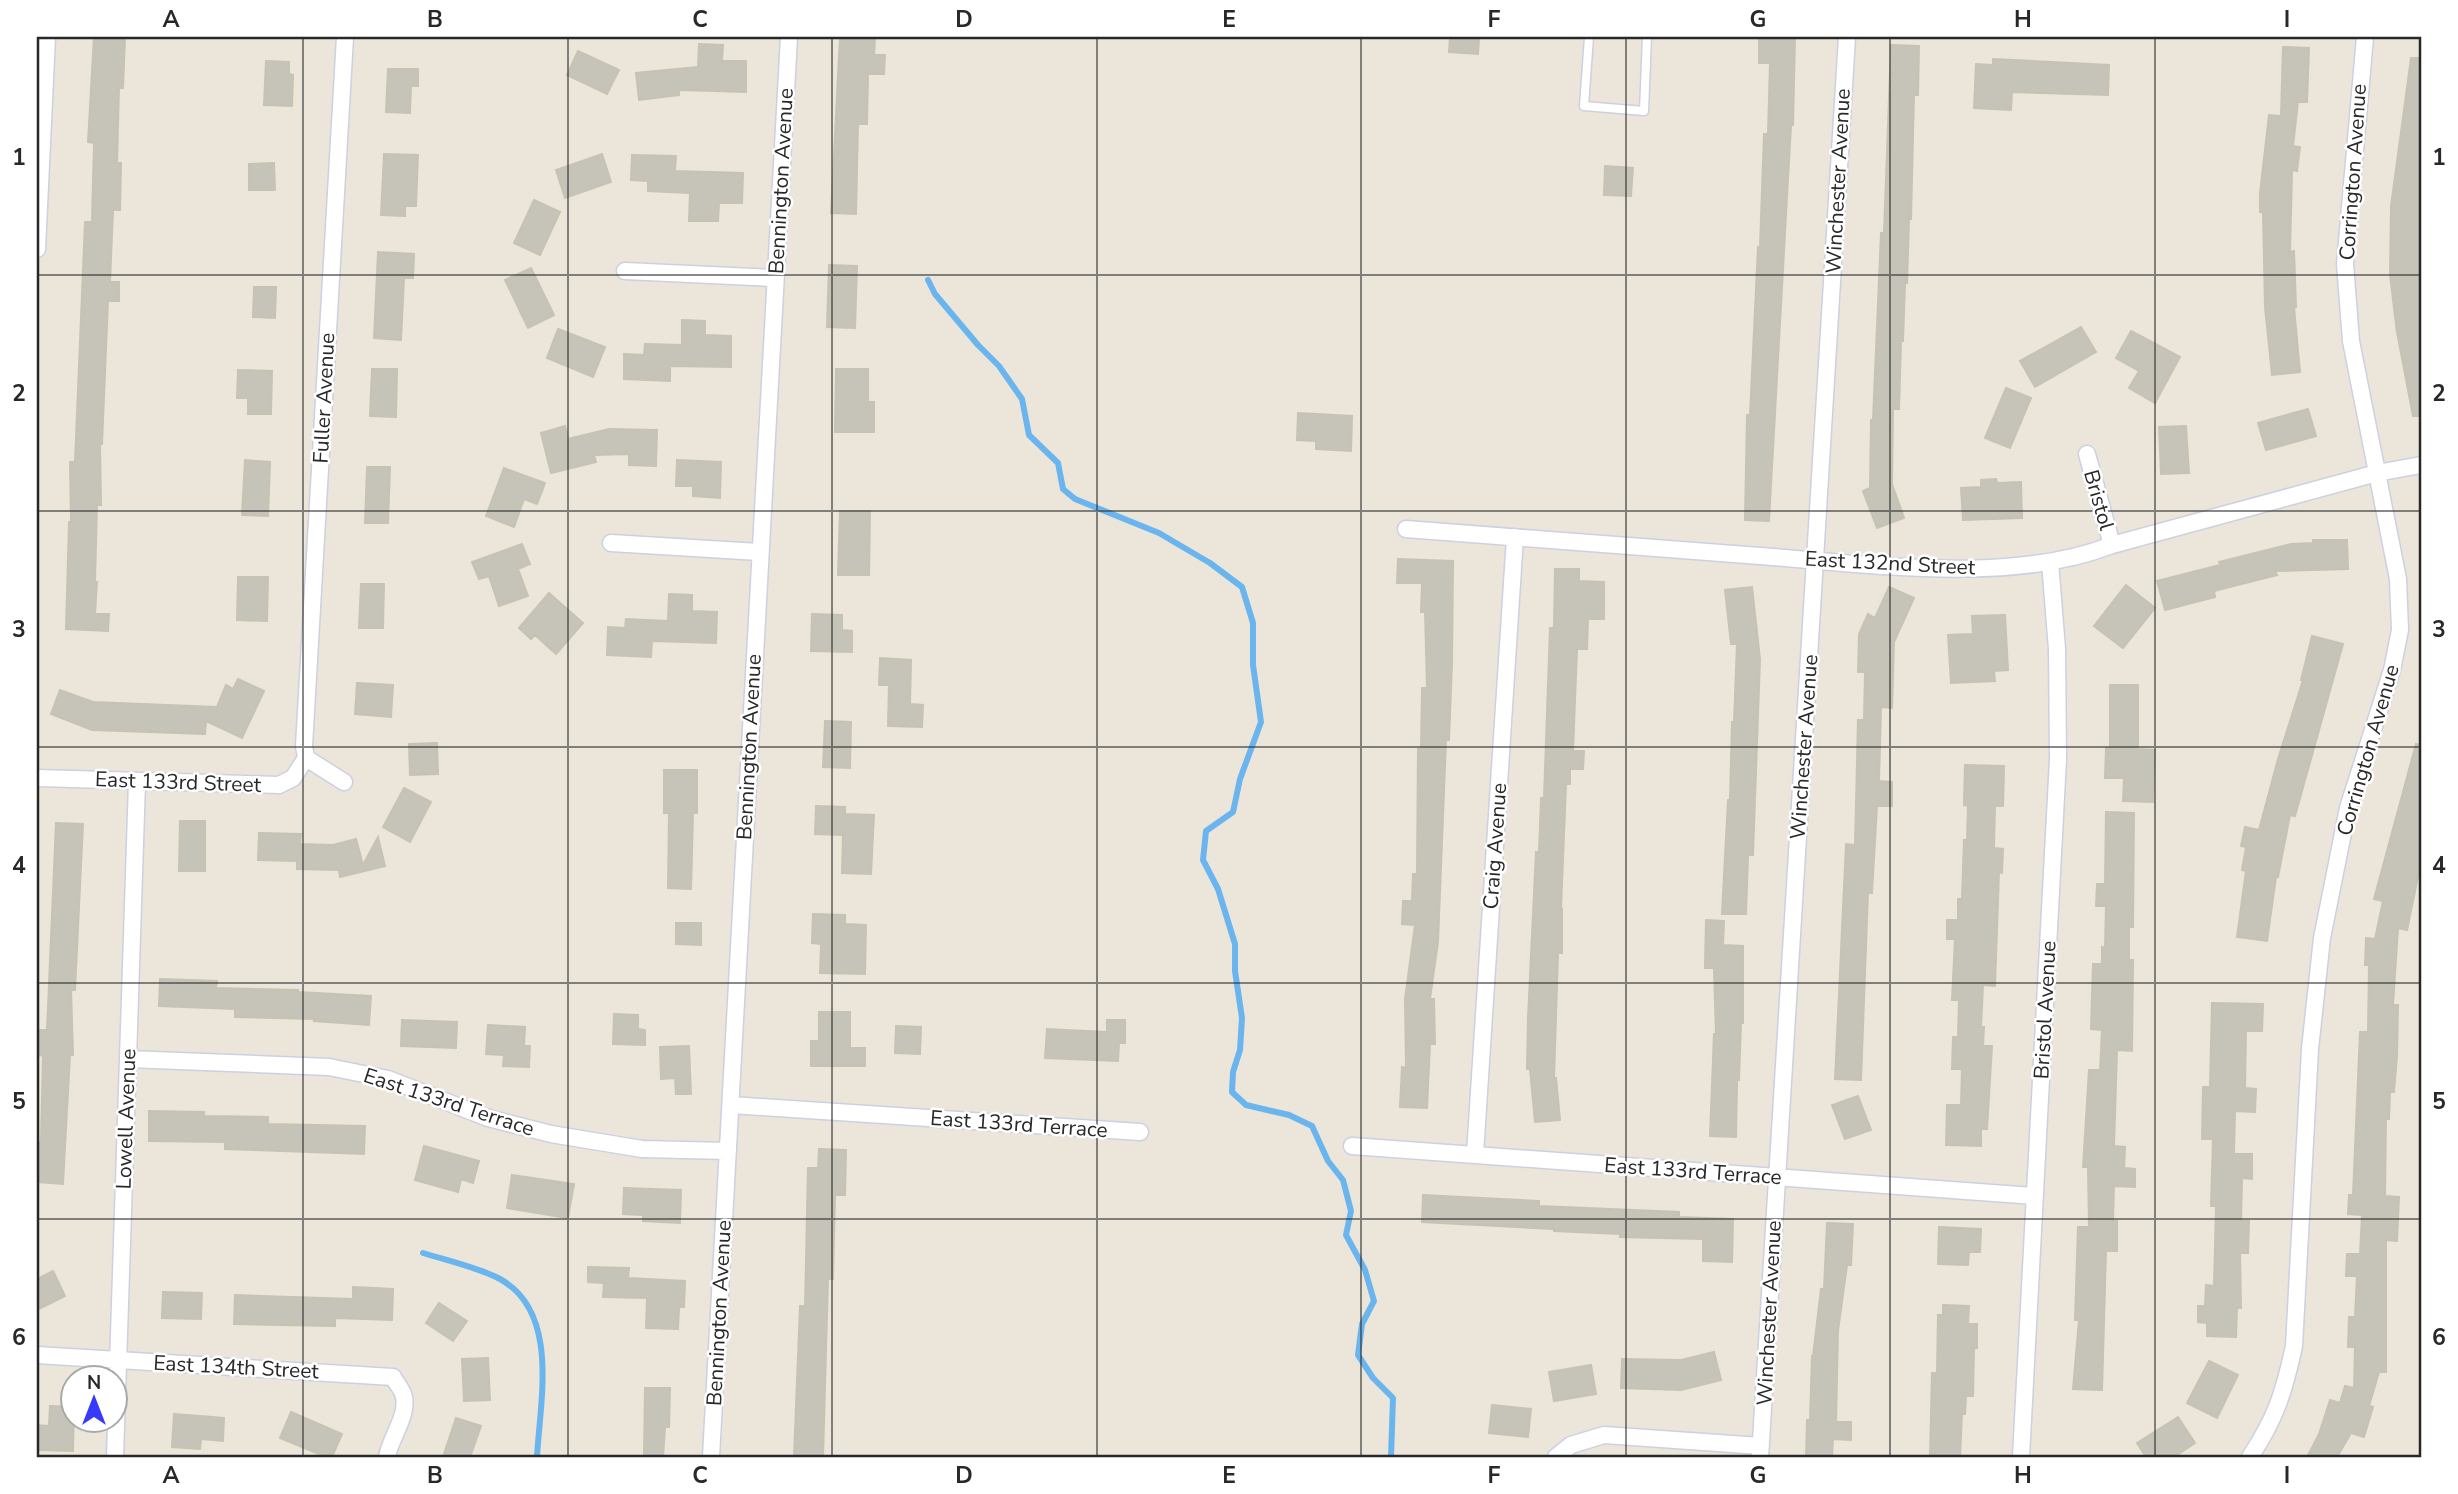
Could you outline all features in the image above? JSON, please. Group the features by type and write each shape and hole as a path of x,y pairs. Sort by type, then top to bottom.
{"street":[{"path":"37,249 47,37"},
{"name":"Fuller Avenue","path":"306,758 304,732 345,37"},
{"name":"Bennington Avenue","path":"711,1457 789,37"},
{"name":"Winchester Avenue","path":"1760,1452 1847,37"},
{"name":"Corrington Avenue","path":"2250,1457 2269,1428 2284,1391 2294,1346 2310,1049 2322,938 2348,808 2392,670 2400,630 2398,579 2351,341 2345,264 2365,37"},
{"path":"625,271 775,278"},
{"name":"Bristol","path":"2087,454 2112,545"},
{"name":"East 132nd Street","path":"1406,529 1954,569 2050,562 2088,555 2112,545 2377,473 2421,465"},
{"name":"Craig Avenue","path":"1475,1154 1515,537"},
{"path":"611,543 760,552"},
{"name":"Bristol Avenue","path":"2021,1457 2058,760 2057,649 2050,562"},
{"path":"306,758 344,782"},
{"name":"East 133rd Street","path":"37,778 279,785 293,778 306,758"},
{"name":"Lowell Avenue","path":"115,1457 137,782"},
{"name":"East 133rd Terrace","path":"128,1059 328,1067 388,1079 488,1118 551,1135 642,1149 728,1152"},
{"name":"East 133rd Terrace","path":"731,1105 1140,1132"},
{"name":"East 133rd Terrace","path":"1352,1146 2035,1196"},
{"name":"East 134th Street","path":"37,1355 393,1377 404,1395 403,1412 389,1445 387,1457"},
{"path":"1556,1457 1571,1445 1604,1435 1760,1452"}],"lane":[{"path":"1589,37 1584,106 1644,111 1647,37"}],"building":[{"path":"94,37 125,38 123,88 119,88 117,163 121,163 120,210 113,210 110,282 119,282 119,301 108,301 100,444 101,505 97,505 95,614 109,614 108,631 66,629 71,522 70,462 75,462 85,222 92,222 94,143 88,142"},
{"path":"840,37 875,37 874,55 885,55 884,74 868,74 867,124 858,124 856,214 831,213"},
{"path":"1450,37 1479,37 1478,54 1449,52"},
{"path":"1759,37 1795,37 1793,125 1769,521 1745,520 1747,415 1750,415 1764,134 1768,134 1770,63 1759,63"},
{"path":"699,44 723,45 722,61 746,61 746,92 679,90 679,95 639,100 636,73 698,67"},
{"path":"1891,45 1919,46 1918,95 1914,95 1911,219 1901,341 1899,409 1893,409 1892,484 1904,518 1877,528 1863,491 1870,488 1871,420 1881,233 1884,233"},
{"path":"2283,47 2309,48 2307,102 2298,102 2293,146 2300,147 2297,171 2292,170 2290,252 2294,251 2294,307 2300,372 2272,375 2265,307 2263,212 2260,212 2260,193 2269,115 2281,116"},
{"path":"578,51 619,70 607,94 567,75"},
{"path":"2411,58 2421,58 2421,184 2418,184 2418,217 2421,217 2421,416 2413,416 2397,332 2390,275 2391,206"},
{"path":"1993,59 2109,65 2108,95 2012,92 2011,110 1974,108 1976,64 1993,65"},
{"path":"266,61 289,62 289,74 293,75 292,106 264,105"},
{"path":"388,69 418,69 418,86 411,86 410,113 386,112"},
{"path":"384,154 418,155 416,206 405,206 405,216 381,215"},
{"path":"602,154 611,182 565,198 556,170"},
{"path":"632,155 676,156 675,171 743,173 742,203 719,203 718,221 689,221 690,193 648,191 648,181 631,180"},
{"path":"274,163 275,190 249,190 249,164"},
{"path":"1605,166 1633,168 1631,196 1604,195"},
{"path":"534,200 560,212 540,255 514,243"},
{"path":"378,252 414,254 413,278 404,278 401,340 374,338"},
{"path":"829,265 857,266 855,328 827,327"},
{"path":"531,268 554,315 528,328 505,280"},
{"path":"254,287 276,287 275,318 253,317"},
{"path":"682,320 705,321 705,335 731,336 731,367 670,366 670,381 624,379 624,354 644,355 645,344 682,345"},
{"path":"2081,327 2096,352 2035,387 2020,361"},
{"path":"558,329 605,347 593,377 547,358"},
{"path":"2131,331 2180,357 2155,403 2129,388 2139,371 2116,358"},
{"path":"372,369 397,369 396,417 370,416"},
{"path":"836,369 868,369 868,402 874,402 874,432 835,432"},
{"path":"238,370 272,371 271,414 248,414 248,398 237,398"},
{"path":"2006,388 2031,398 2010,448 1985,438"},
{"path":"2308,409 2316,436 2266,450 2258,423"},
{"path":"1298,413 1352,416 1351,451 1316,449 1316,441 1297,440"},
{"path":"565,426 568,439 609,429 657,430 656,466 629,465 629,454 594,455 596,462 551,473 541,433"},
{"path":"2186,426 2189,473 2161,474 2159,427"},
{"path":"245,460 270,462 268,516 242,515"},
{"path":"677,460 721,462 720,498 693,496 693,486 676,486"},
{"path":"367,467 390,467 388,523 365,523"},
{"path":"504,468 545,483 537,504 524,499 514,527 486,516"},
{"path":"1996,479 1997,483 2021,482 2022,518 1963,520 1961,488 1981,487 1981,480"},
{"path":"840,511 870,511 869,575 838,575"},
{"path":"2313,540 2347,540 2348,569 2275,571 2277,575 2214,591 2215,597 2165,610 2157,581 2291,544 2313,543"},
{"path":"522,544 530,564 518,569 528,596 499,606 489,576 479,579 472,562"},
{"path":"1398,559 1453,561 1449,740 1446,740 1438,942 1430,999 1434,999 1435,1044 1430,1044 1427,1108 1400,1107 1402,1067 1406,1068 1405,999 1415,925 1402,924 1403,901 1412,901 1413,874 1417,874 1418,749 1421,749 1422,688 1427,688 1425,612 1421,612 1422,583 1397,583"},
{"path":"1555,569 1579,569 1579,581 1604,582 1604,619 1588,619 1587,649 1577,649 1573,751 1584,751 1583,769 1570,769 1570,784 1566,784 1562,953 1558,953 1554,1078 1560,1120 1535,1122 1530,1069 1527,1069 1528,1018 1536,852 1539,852 1541,798 1544,798 1550,628 1554,628"},
{"path":"238,577 268,577 267,621 237,620"},
{"path":"361,584 384,584 383,628 359,628"},
{"path":"2126,585 2155,608 2123,648 2094,626"},
{"path":"1752,587 1760,659 1753,855 1748,855 1746,914 1722,914 1737,644 1731,644 1725,590"},
{"path":"1889,587 1914,598 1894,642 1892,708 1881,707 1879,781 1892,782 1892,806 1877,806 1872,893 1868,893 1861,1080 1835,1079 1846,844 1855,845 1858,720 1864,720 1865,672 1858,672 1859,634 1868,614 1875,618"},
{"path":"549,593 583,623 556,654 535,635 531,639 519,628"},
{"path":"669,594 692,595 692,611 717,612 716,643 652,641 651,657 607,655 608,627 625,628 626,619 668,621"},
{"path":"812,614 842,615 842,630 852,631 852,652 811,651"},
{"path":"2005,615 2008,670 1994,671 1995,681 1951,683 1948,635 1973,634 1972,616"},
{"path":"2312,636 2343,644 2295,816 2290,815 2276,877 2267,941 2237,937 2246,871 2242,870 2246,847 2241,846 2245,827 2259,830 2303,680"},
{"path":"880,658 911,660 910,704 923,705 922,727 888,726 889,685 879,685"},
{"path":"238,679 264,691 242,738 206,721 205,734 92,730 51,714 60,690 93,702 217,707 226,685 233,689"},
{"path":"357,683 393,685 391,717 355,714"},
{"path":"2110,685 2138,685 2138,749 2155,750 2153,802 2123,801 2124,778 2105,778 2106,748 2110,748"},
{"path":"825,721 851,722 850,768 823,767"},
{"path":"437,743 438,774 410,775 409,744"},
{"path":"2416,744 2421,745 2421,862 2407,930 2398,928 2393,1005 2398,1005 2397,1056 2394,1092 2390,1092 2389,1119 2386,1119 2385,1196 2399,1197 2397,1241 2386,1240 2386,1372 2379,1372 2364,1437 2351,1433 2337,1457 2307,1457 2319,1434 2330,1400 2340,1403 2345,1386 2354,1388 2355,1347 2348,1347 2349,1317 2355,1317 2357,1276 2346,1276 2347,1254 2360,1254 2362,1215 2348,1214 2349,1195 2353,1195 2360,1032 2368,1032 2369,965 2365,965 2366,938 2375,939 2383,901 2374,899"},
{"path":"1965,765 2004,766 2003,806 1995,806 1994,848 2003,849 2002,873 1999,872 1995,986 1983,985 1983,1046 1992,1046 1987,1129 1981,1129 1981,1146 1946,1145 1947,1105 1961,1105 1962,1069 1952,1069 1953,1037 1958,1037 1959,1000 1952,1000 1955,939 1947,939 1947,920 1958,920 1958,899 1962,899 1968,806 1964,805"},
{"path":"664,770 697,770 697,813 693,813 691,889 668,888 669,813 664,813"},
{"path":"404,788 431,802 410,842 383,827"},
{"path":"816,806 845,807 845,814 874,815 871,874 842,873 843,835 815,834"},
{"path":"2106,812 2134,813 2133,927 2129,927 2129,960 2133,960 2132,1051 2117,1050 2114,1146 2125,1147 2124,1168 2135,1169 2135,1187 2114,1186 2113,1221 2117,1221 2117,1251 2106,1251 2102,1390 2073,1389 2079,1320 2075,1320 2078,1227 2089,1227 2088,1167 2083,1167 2089,1070 2100,1070 2102,1030 2091,1029 2093,964 2102,964 2102,947 2105,948 2106,906 2096,906 2097,884 2105,884"},
{"path":"180,821 205,821 205,871 179,871"},
{"path":"56,823 83,824 75,990 71,990 73,1055 70,1055 63,1184 38,1182 37,1163 37,1142 41,1142 43,1055 37,1056 37,1030 47,1030"},
{"path":"259,833 301,834 300,844 333,845 356,839 363,865 378,837 385,866 340,877 339,870 297,869 297,861 258,860"},
{"path":"813,914 845,915 845,924 866,925 865,974 820,973 821,944 812,943"},
{"path":"1706,920 1724,921 1723,945 1743,946 1743,1023 1737,1080 1736,1137 1710,1136 1716,1034 1714,968 1705,968"},
{"path":"676,923 701,923 701,945 676,944"},
{"path":"160,979 217,981 216,988 298,990 371,996 369,1025 314,1019 235,1017 235,1009 159,1006"},
{"path":"2212,1003 2263,1004 2262,1031 2246,1031 2245,1088 2256,1089 2255,1112 2235,1111 2234,1154 2252,1154 2252,1179 2242,1178 2241,1221 2249,1221 2248,1253 2240,1253 2241,1308 2237,1308 2236,1337 2207,1336 2207,1323 2198,1322 2198,1306 2205,1306 2206,1285 2214,1286 2216,1206 2211,1206 2213,1139 2202,1139 2203,1087 2210,1087"},
{"path":"819,1012 850,1012 850,1048 865,1048 865,1066 811,1066 811,1041 819,1041"},
{"path":"614,1014 638,1015 638,1029 645,1030 645,1045 613,1044"},
{"path":"402,1020 457,1022 456,1048 401,1046"},
{"path":"1107,1020 1125,1020 1125,1043 1119,1043 1118,1061 1045,1058 1047,1029 1107,1032"},
{"path":"488,1025 525,1027 524,1046 530,1046 529,1067 503,1066 504,1055 486,1054"},
{"path":"896,1026 921,1027 920,1054 895,1053"},
{"path":"689,1046 691,1094 676,1094 675,1078 661,1079 660,1047"},
{"path":"1858,1096 1871,1130 1845,1139 1832,1105"},
{"path":"149,1111 204,1112 204,1116 268,1117 268,1124 365,1126 364,1154 225,1149 225,1142 149,1141"},
{"path":"424,1146 479,1161 473,1183 461,1179 458,1192 415,1180"},
{"path":"819,1149 846,1150 845,1195 835,1195 833,1279 828,1279 823,1457 794,1457 800,1306 805,1306 808,1168 818,1168"},
{"path":"512,1175 574,1184 568,1218 507,1208"},
{"path":"624,1188 681,1190 680,1223 643,1221 643,1215 623,1214"},
{"path":"1423,1195 1539,1201 1539,1206 1679,1212 1679,1217 1733,1219 1732,1262 1703,1261 1703,1239 1620,1237 1620,1234 1554,1229 1422,1222"},
{"path":"1827,1223 1853,1224 1851,1265 1847,1265 1838,1331 1836,1422 1851,1422 1851,1440 1833,1439 1832,1457 1806,1457 1812,1356 1821,1289 1824,1289"},
{"path":"1939,1227 1981,1229 1980,1252 1969,1252 1968,1265 1938,1264"},
{"path":"588,1267 629,1268 628,1278 685,1281 684,1307 679,1307 678,1329 646,1328 647,1298 603,1297 604,1283 588,1282"},
{"path":"53,1271 65,1296 37,1310 37,1279"},
{"path":"353,1287 393,1289 392,1320 335,1318 335,1326 234,1324 235,1295 353,1299"},
{"path":"163,1292 202,1293 201,1319 162,1318"},
{"path":"439,1303 467,1321 453,1341 426,1323"},
{"path":"1943,1305 1969,1306 1968,1324 1977,1324 1973,1396 1966,1396 1965,1414 1962,1414 1960,1457 1930,1457 1932,1373 1937,1373 1938,1315 1943,1315"},
{"path":"1714,1352 1721,1380 1681,1390 1621,1388 1622,1359 1681,1360"},
{"path":"488,1358 490,1400 464,1401 462,1359"},
{"path":"2209,1361 2238,1375 2217,1418 2187,1403"},
{"path":"1591,1365 1596,1394 1554,1401 1549,1372"},
{"path":"645,1388 670,1388 669,1427 665,1427 663,1457 644,1457"},
{"path":"1492,1405 1531,1409 1528,1437 1489,1433"},
{"path":"50,1406 60,1406 60,1434 73,1434 73,1451 37,1450 37,1425 49,1426"},
{"path":"291,1412 342,1434 332,1457 280,1438"},
{"path":"174,1414 224,1418 223,1441 201,1439 200,1449 172,1447"},
{"path":"2178,1417 2195,1443 2174,1457 2146,1457 2137,1443"},
{"path":"456,1418 481,1426 470,1457 443,1457"}],"waterway":[{"path":"928,280 935,294 999,366 1022,399 1029,435 1058,463 1063,489 1075,499 1159,533 1210,563 1242,587 1253,623 1253,665 1261,722 1240,779 1233,812 1206,831 1203,860 1218,889 1235,944 1235,971 1242,1018 1240,1050 1233,1072 1232,1092 1246,1105 1289,1115 1312,1126 1328,1161 1343,1180 1351,1211 1346,1235 1365,1270 1374,1301 1362,1324 1358,1355 1373,1378 1393,1398 1391,1457"},
{"path":"423,1253 500,1279 519,1294 532,1313 539,1335 542,1359 537,1457"}]}
